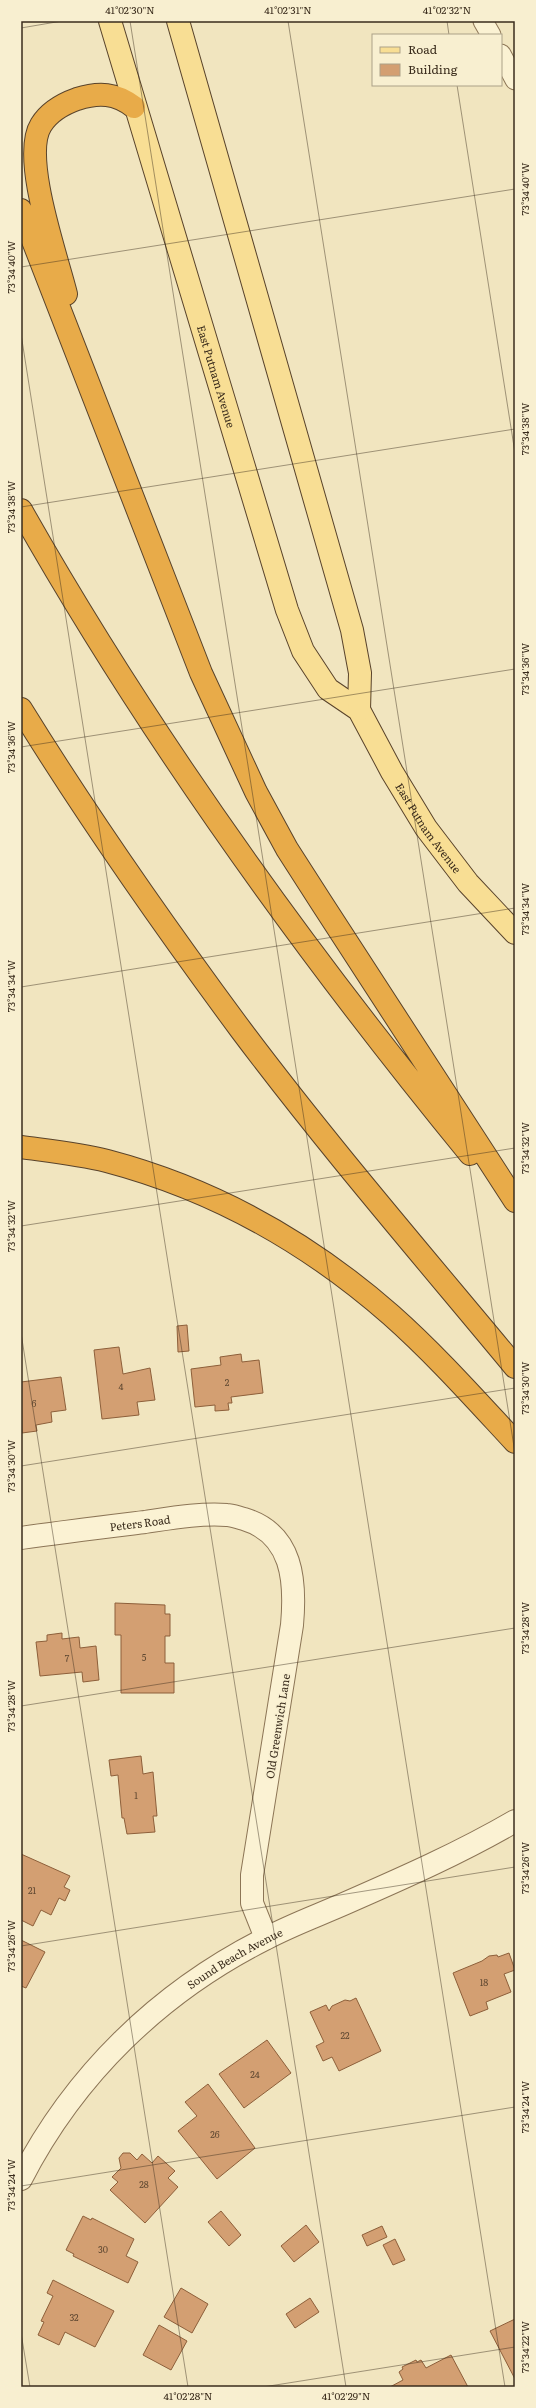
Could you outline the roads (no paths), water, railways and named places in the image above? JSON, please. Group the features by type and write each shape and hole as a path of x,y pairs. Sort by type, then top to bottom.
{"highway":[{"path":"92,392 38,183 34,150 40,125 58,107 70,102 97,95 112,94 124,99 134,107"},
{"path":"21,210 201,673 256,792 287,849 515,1201"},
{"path":"21,510 102,647 238,852 310,952 379,1042 515,1209"},
{"path":"21,709 98,828 168,930 242,1031 376,1199 515,1367"},
{"path":"21,1147 106,1161 152,1174 239,1210 283,1235 323,1261 391,1315 423,1345 515,1442"}],"main road":[{"name":"East Putnam Avenue","path":"110,21 134,107 287,610 303,651 328,689 359,710 426,828 468,883 515,933"},
{"path":"178,21 352,630 360,673 359,710"}],"street":[{"name":"Peters Road","path":"21,1538 195,1515 228,1514 258,1524"},
{"name":"Old Greenwich Lane","path":"258,1524 274,1535 282,1548 292,1574 294,1603 281,1706 252,1875 252,1904 266,1938"},
{"name":"Sound Beach Avenue","path":"21,2179 42,2141 70,2099 120,2042 183,1988 232,1956 266,1938 430,1866 515,1821"}],"lane":[{"path":"483,21 490,34"},
{"path":"502,56 515,80"}]}
